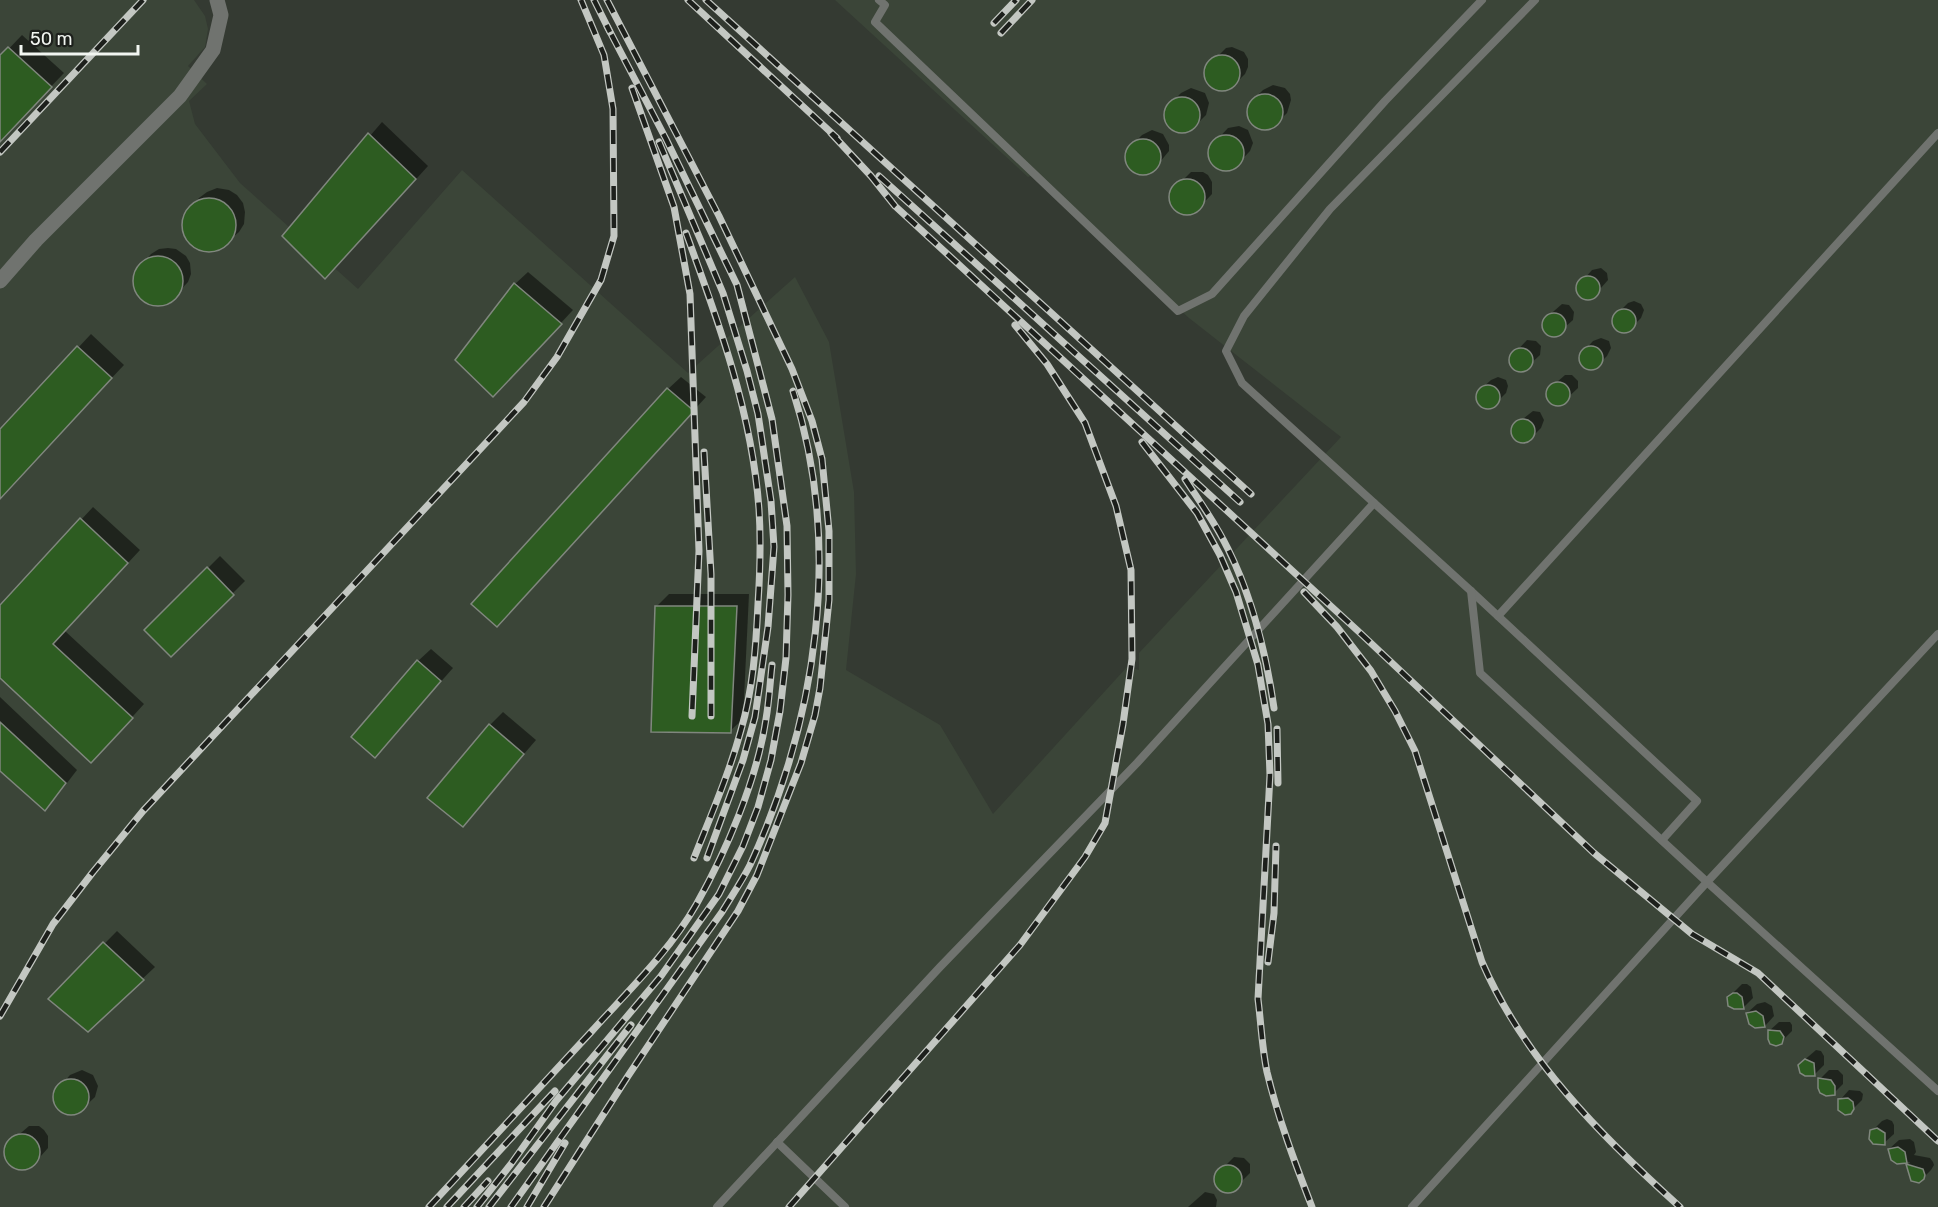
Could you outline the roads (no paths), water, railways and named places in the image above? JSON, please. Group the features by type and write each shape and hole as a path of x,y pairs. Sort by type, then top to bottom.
{"street":[{"path":"0,281 36,240 180,96 213,50 221,15 218,0"}],"lane":[{"path":"879,0 885,6 875,22 1179,311 1212,294 1385,101 1482,0"},
{"path":"1535,0 1330,209 1244,316 1226,351 1242,383 1697,801 1662,840"},
{"path":"1498,616 1938,132"},
{"path":"717,1207 940,967 1137,763 1374,503"},
{"path":"1471,591 1480,672 1938,1091"},
{"path":"1412,1207 1707,882 1938,634"},
{"path":"777,1142 845,1207"}],"railway":[{"path":"0,152 143,0"},
{"path":"0,1016 53,924 143,811 524,402 557,357 601,280 614,236 613,109 604,55 581,0"},
{"path":"594,0 610,32"},
{"path":"544,1207 738,911 757,875 801,763 815,715 829,600 829,531 822,459 812,421 792,369 719,216 607,0"},
{"path":"688,0 837,138"},
{"path":"706,0 1251,494"},
{"path":"994,23 1016,0"},
{"path":"1001,33 1032,0"},
{"path":"477,1207 556,1101 661,976 719,894 743,846 758,807 771,760 786,658 787,526 772,419 737,285 666,139 607,26"},
{"path":"632,88 674,207 690,294 699,551 692,716"},
{"path":"831,133 895,206 1358,631 1594,853 1692,934 1758,973 1938,1141"},
{"path":"659,142 723,293 758,414 771,501 774,547 768,627 755,717 743,760 707,858"},
{"path":"879,176 1240,502"},
{"path":"686,233 722,335 742,403 755,473 760,533 756,636 748,699 731,763 694,858"},
{"path":"789,1207 1020,945 1085,857 1105,823 1132,659 1131,570 1116,506 1085,423 1047,364 1015,325"},
{"path":"511,1207 722,912 750,865 773,809 792,752 806,692 815,632 819,571 817,510 808,450 793,391"},
{"path":"1142,442 1197,513 1220,555 1236,592 1258,665 1268,724 1270,775 1258,999 1264,1054 1271,1089 1312,1207"},
{"path":"704,452 711,574 711,716"},
{"path":"1185,479 1208,513 1245,587 1263,647 1274,708"},
{"path":"1304,592 1337,627 1371,671 1415,751 1482,962 1499,998 1543,1064 1568,1095 1622,1153 1680,1207"},
{"path":"429,1207 634,986 661,955 696,905 729,839 748,791 762,742 772,665"},
{"path":"1277,729 1278,783"},
{"path":"1268,962 1274,913 1276,846"},
{"path":"489,1207 631,1025"},
{"path":"447,1207 555,1091"},
{"path":"527,1207 565,1143"},
{"path":"464,1207 488,1181"}]}
